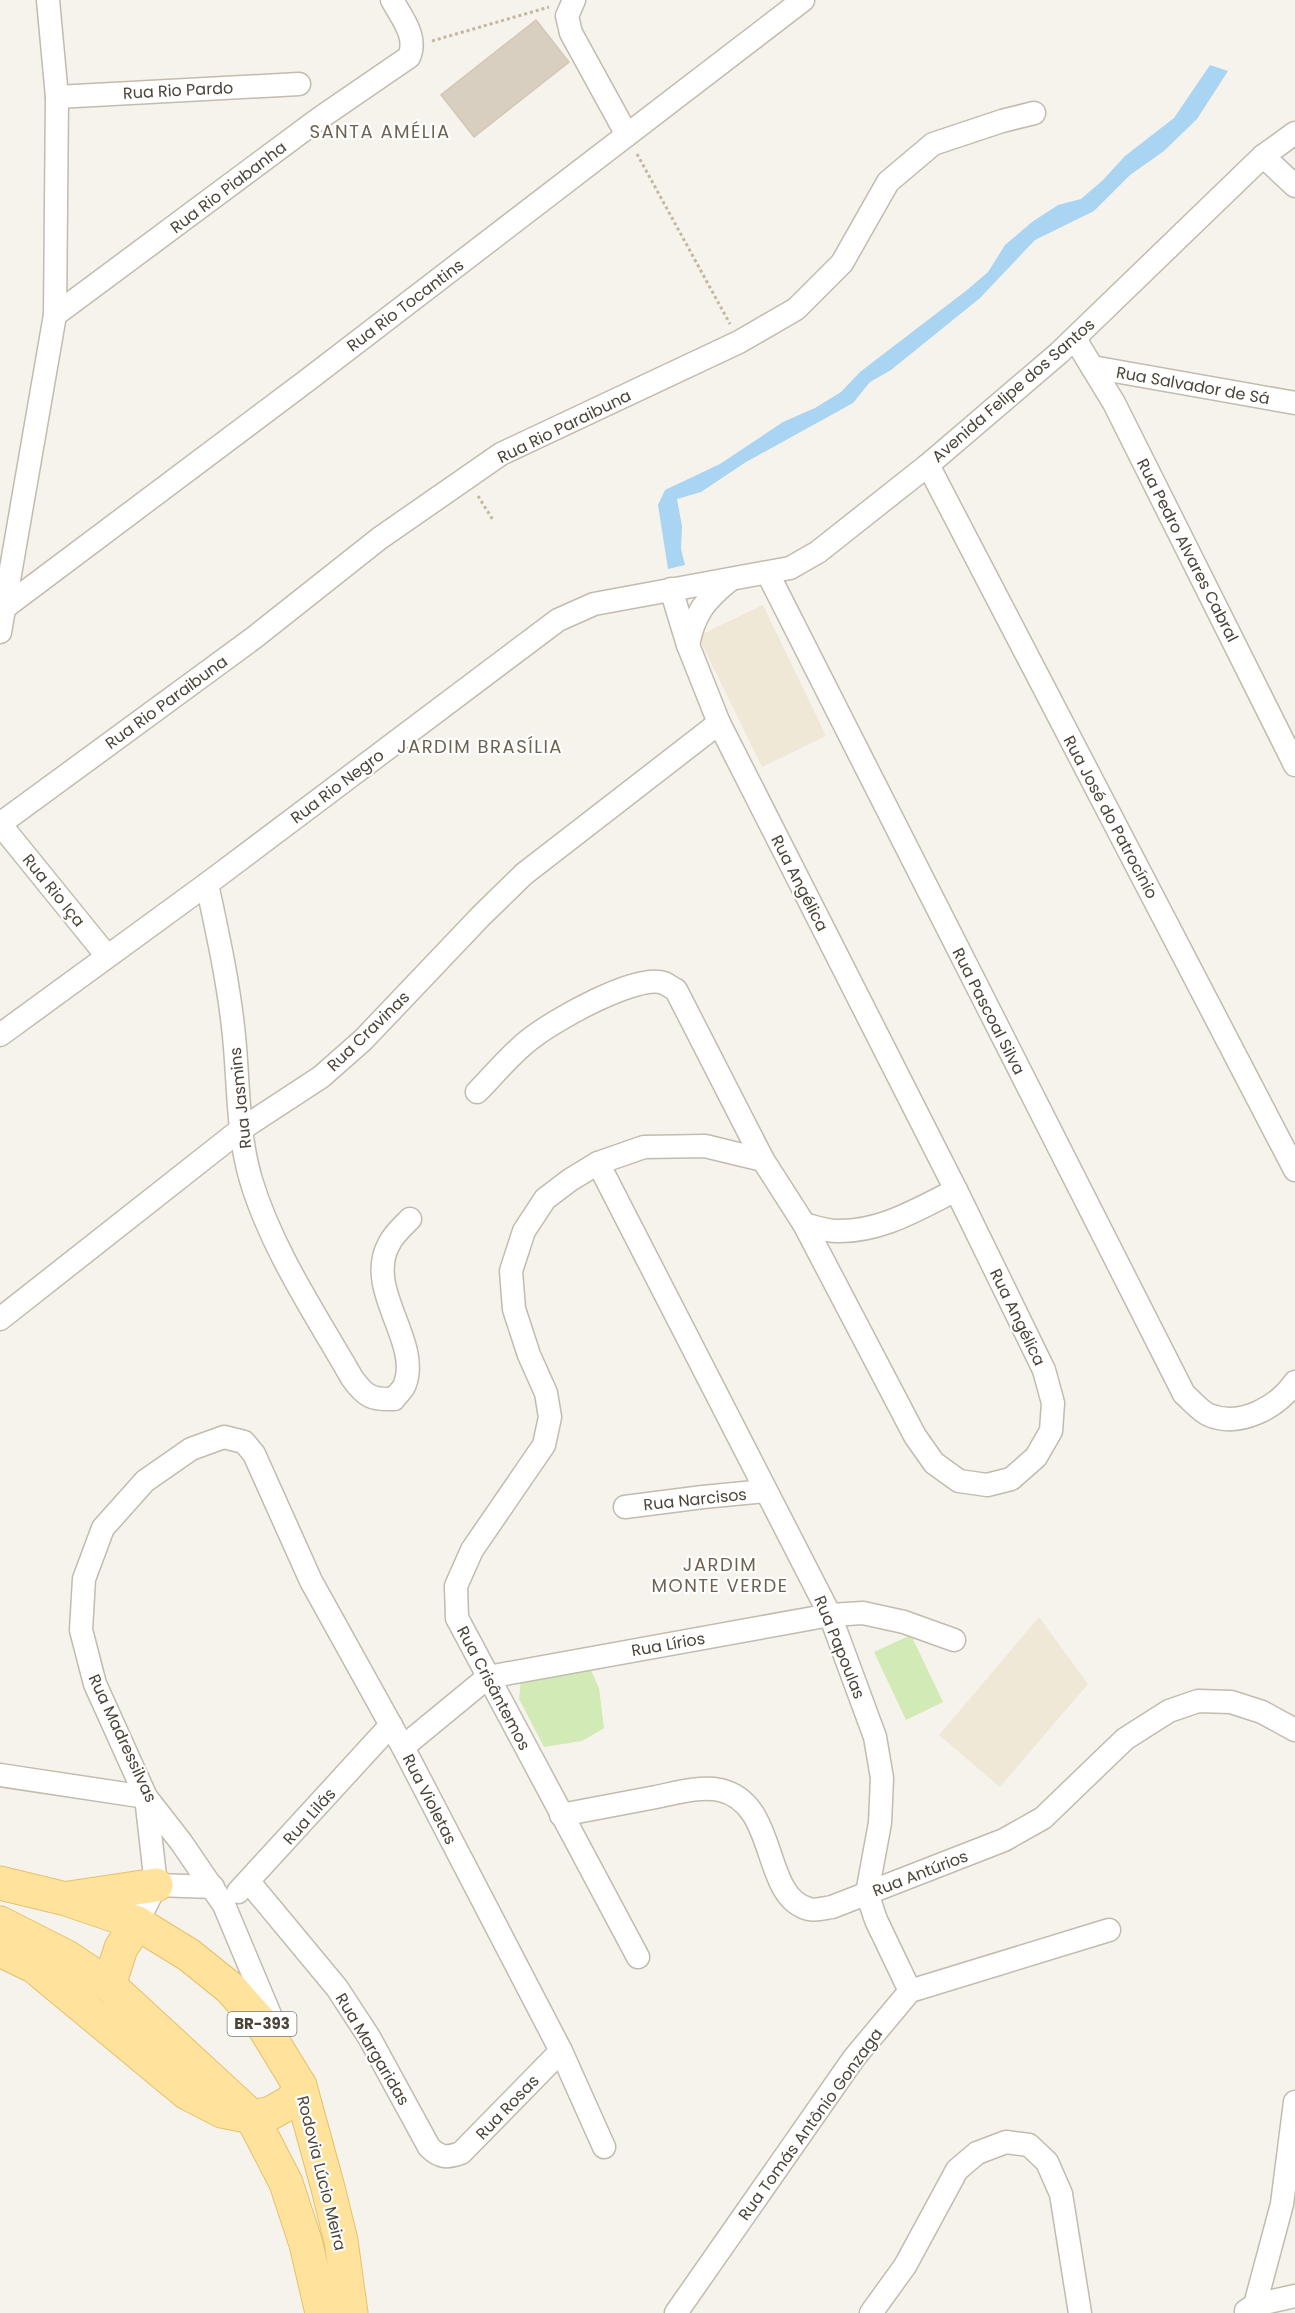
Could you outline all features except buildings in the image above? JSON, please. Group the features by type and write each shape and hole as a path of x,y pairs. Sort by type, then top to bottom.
{"main road":[{"name":"Rodovia Lúcio Meira","path":"0,1883 66,1899 137,1923 189,1955 230,1988 262,2024 300,2086 340,2241 351,2313"},
{"path":"66,1899 156,1885"},
{"path":"109,1985 121,1948 137,1923"},
{"path":"0,1925 15,1936 42,1963 71,1997"},
{"name":"Rodovia Lúcio Meira","path":"0,1925 67,1957 109,1985 252,2117 286,2182 306,2244 322,2313"},
{"path":"0,1950 35,1967 187,2093 222,2111 252,2117 283,2108 292,2101 300,2086"}],"street":[{"path":"0,632 55,315 57,97 48,0"},
{"path":"392,0 414,46"},
{"path":"574,0 567,16 571,33 627,135"},
{"name":"Rua Rio Tocantins","path":"4,608 318,372 803,0"},
{"name":"Rua Rio Piabanha","path":"55,315 320,118 409,57 414,46"},
{"name":"Rua Rio Pardo","path":"57,97 299,84"},
{"name":"Rua Rio Paraibuna","path":"0,824 255,637 380,538 501,454 739,342 796,309 842,263 888,182 933,144 1034,113"},
{"name":"Avenida Felipe dos Santos","path":"731,579 768,574 790,568 818,552 928,465 1074,339 1263,156 1295,133"},
{"path":"1263,156 1295,186"},
{"name":"Rua Pedro Alvares Cabral","path":"1074,339 1114,403 1294,762"},
{"name":"Rua Salvador de Sá","path":"1092,367 1295,403"},
{"name":"Rua José do Patrocínio","path":"928,465 1295,1170"},
{"name":"Rua Pascoal Silva","path":"768,574 1184,1394 1209,1415 1236,1419 1262,1411 1285,1396 1295,1382"},
{"path":"688,645 692,626 700,608 731,579"},
{"name":"Rua Rio Negro","path":"0,1035 207,884 558,620 594,604 731,579"},
{"name":"Rua Angélica","path":"477,1092 531,1038 560,1018 624,988 644,982 663,982 676,990 763,1160 804,1224 921,1445 934,1463 959,1481 987,1485 1011,1479 1036,1457 1051,1431 1053,1403 1044,1370 956,1190 720,723 688,645 671,589"},
{"name":"Rua Cravinas","path":"0,1319 240,1130 321,1077 363,1040 524,874 720,723"},
{"name":"Rua Rio Iça","path":"0,824 107,957"},
{"name":"Rua Jasmins","path":"207,884 223,957 233,1025 240,1130 251,1180 276,1243 352,1378 363,1394 378,1400 394,1398 405,1385 408,1363 384,1290 383,1264 388,1244 410,1219"},
{"name":"Rua Crisântemos","path":"638,1957 457,1618 456,1586 472,1550 544,1445 550,1417 546,1393 514,1309 511,1271 524,1231 545,1198 598,1163 644,1147 705,1146 763,1160"},
{"name":"Rua Papoulas","path":"598,1163 830,1615 875,1737 882,1778 880,1823 867,1893 876,1920 910,1991"},
{"path":"804,1224 835,1232 867,1229 896,1220 956,1190"},
{"name":"Rua Madressilvas","path":"254,1454 244,1442 224,1437 191,1449 146,1481 103,1528 84,1579 81,1630 94,1684 146,1797 219,1896 300,2086"},
{"name":"Rua Violetas","path":"254,1454 311,1581 403,1747 561,2051 604,2147"},
{"name":"Rua Narcisos","path":"625,1507 765,1491"},
{"name":"Rua Lírios","path":"403,1747 488,1677 830,1615 863,1613 904,1622 954,1640"},
{"name":"Rua Antúrios","path":"561,1815 693,1790 720,1790 742,1801 760,1823 780,1881 796,1902 811,1910 832,1907 1004,1840 1043,1818 1125,1739 1169,1711 1198,1701 1231,1701 1262,1712 1295,1730"},
{"name":"Rua Lilás","path":"219,1896 249,1882 391,1725"},
{"path":"0,1775 19,1776 146,1797 156,1885 137,1923"},
{"name":"Rua Margaridas","path":"249,1882 337,1988 369,2037 429,2147 437,2156 449,2157"},
{"path":"156,1885 219,1896"},
{"path":"910,1991 1109,1930"},
{"name":"Rua Tomás Antônio Gonzaga","path":"676,2313 854,2058 910,1991"},
{"name":"Rua Rosas","path":"449,2157 461,2153 470,2145 561,2051"},
{"path":"1248,2309 1289,2211 1295,2102"},
{"path":"871,2313 905,2266 957,2170 977,2153 1006,2142 1029,2145 1047,2162 1061,2194 1080,2313"},
{"path":"1248,2309 1295,2296"}],"path":[{"path":"414,46 574,0"},
{"path":"627,135 739,342"},
{"path":"466,478 493,520"}],"shaded area":[{"path":"763,605 826,736 762,767 698,636"},
{"path":"1039,1617 1088,1684 1000,1787 939,1735"}],"green space":[{"path":"911,1635 943,1702 906,1720 874,1652"},
{"path":"590,1668 599,1688 604,1728 582,1741 544,1747 519,1699 521,1680"}],"water":[{"path":"1210,65 1228,71 1197,119 1164,151 1130,175 1094,211 1035,240 980,298 891,370 870,382 853,403 746,462 701,492 677,499 682,526 681,549 685,565 668,569 658,505 665,490 720,464 783,422 815,408 841,392 860,372 988,272 1005,245 1032,222 1058,205 1081,199 1125,156 1174,118"}],"district":[{"name":"SANTA AMÉLIA","path":"380,132"},
{"name":"JARDIM BRASÍLIA","path":"480,747"},
{"name":"JARDIM MONTE VERDE","path":"720,1575"}]}
